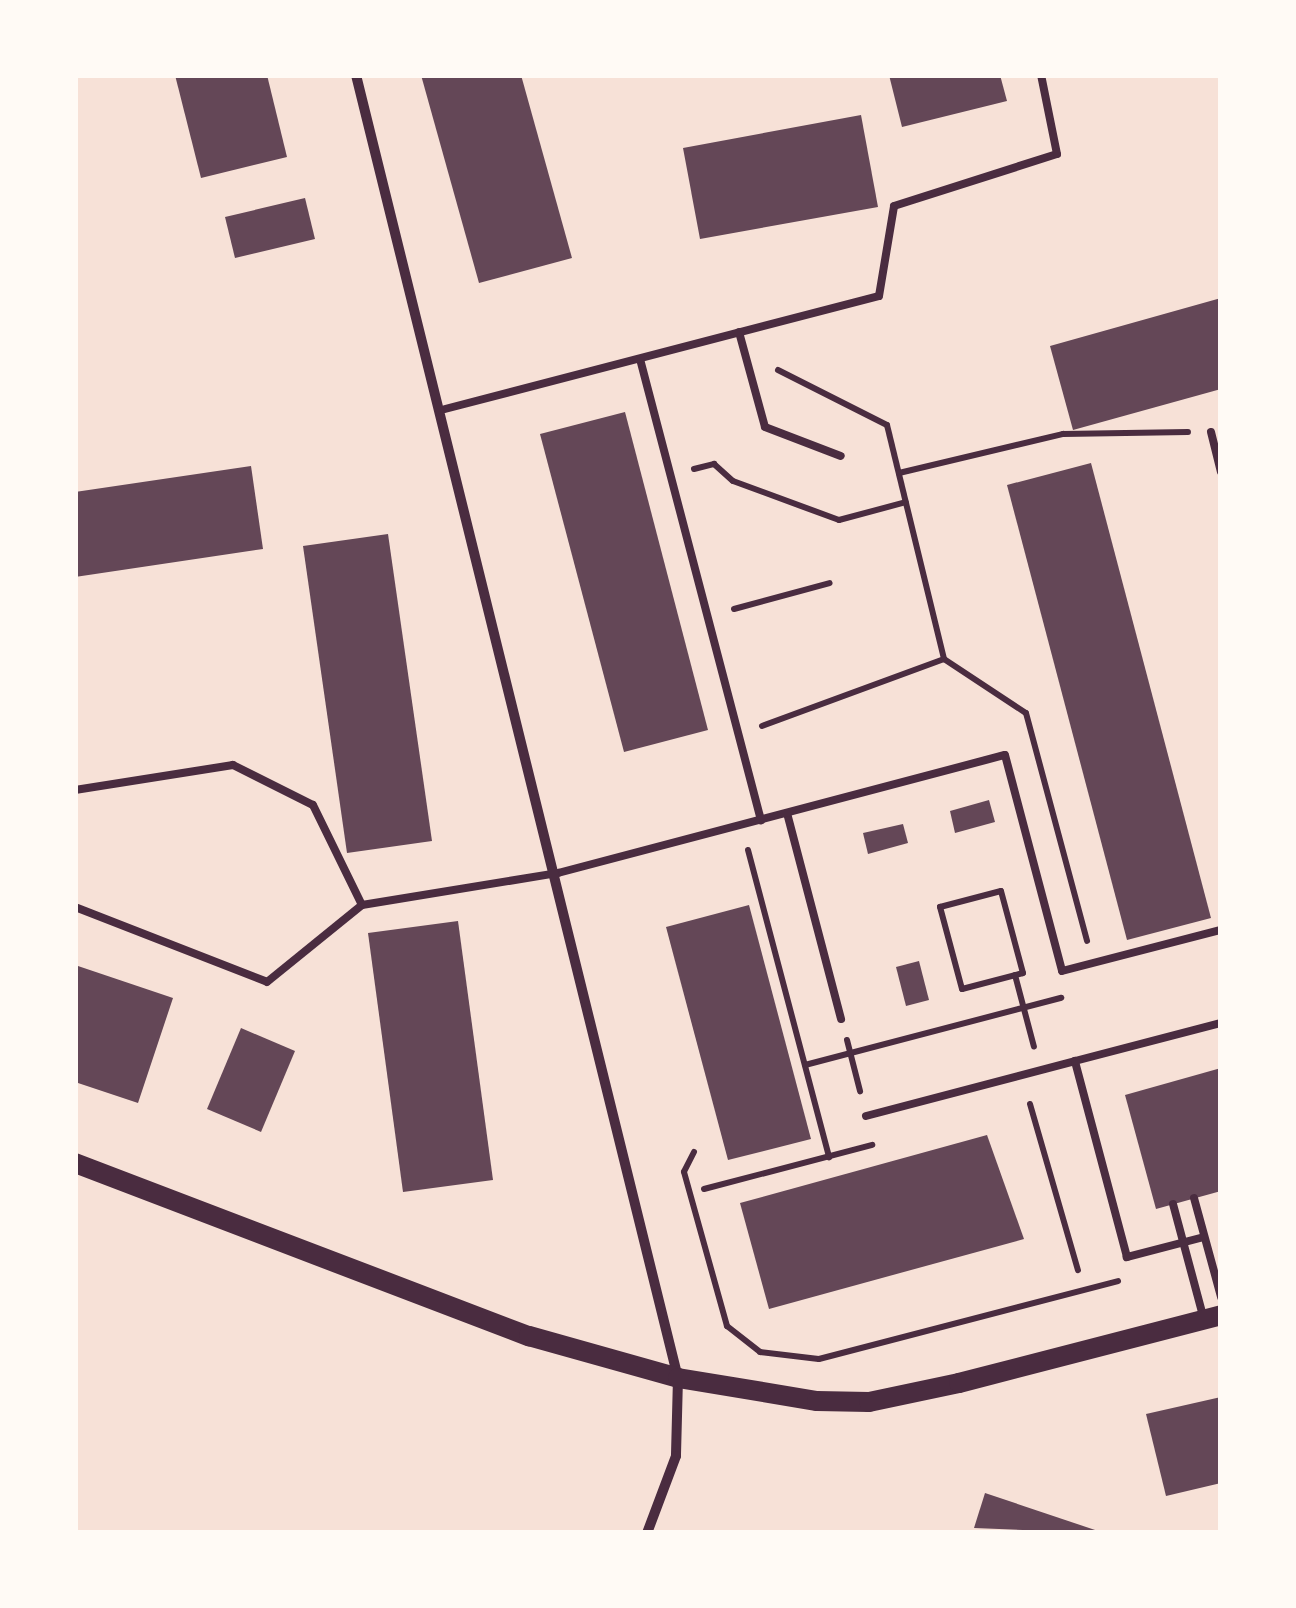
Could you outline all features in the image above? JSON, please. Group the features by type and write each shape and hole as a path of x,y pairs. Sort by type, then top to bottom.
{"main road":[{"path":"75,1163 529,1336 678,1378 869,1402 1213,1317"}],"street":[{"path":"356,75 445,409 678,1378 676,1456 648,1529"}],"lane":[{"path":"445,409 879,296 894,206 1057,154 1041,75"},
{"path":"739,332 764,427 841,456"},
{"path":"640,358 761,820"},
{"path":"1210,432 1221,472"},
{"path":"75,907 267,982 362,905 558,873 1005,755 1062,972 1221,930"},
{"path":"75,790 234,765 313,805 362,905"},
{"path":"787,813 841,1019"},
{"path":"866,1116 1221,1022"},
{"path":"1075,1061 1127,1258 1204,1237"},
{"path":"1194,1198 1221,1297"},
{"path":"1173,1204 1183,1242 1213,1317"}],"path":[{"path":"746,354 887,425 944,659 1026,713 1099,988 805,1065"},
{"path":"899,473 1064,434 1210,432"},
{"path":"699,468 714,464 734,482 838,520 906,502"},
{"path":"728,610 830,583"},
{"path":"758,727 944,659"},
{"path":"741,825 829,1156"},
{"path":"1001,891 1023,973 1015,975 962,989 940,907 1001,891"},
{"path":"1015,975 1040,1070"},
{"path":"841,1019 866,1116"},
{"path":"1015,1108 1034,1103 1078,1270"},
{"path":"704,1189 885,1142"},
{"path":"694,1152 684,1172 727,1326 760,1352 820,1359 1133,1276"}],"building":[{"path":"175,75 267,75 287,157 201,178"},
{"path":"421,75 521,75 572,258 479,283"},
{"path":"889,75 1000,75 1007,101 902,127"},
{"path":"861,115 878,207 700,239 683,148"},
{"path":"305,198 315,239 235,258 225,217"},
{"path":"1221,298 1221,389 1073,430 1050,346"},
{"path":"625,412 708,730 624,752 540,434"},
{"path":"1091,463 1211,918 1127,940 1007,485"},
{"path":"251,466 263,549 75,577 75,492"},
{"path":"388,534 432,841 347,853 303,546"},
{"path":"989,800 995,822 955,833 950,811"},
{"path":"903,824 908,843 868,854 863,833"},
{"path":"749,905 811,1139 728,1160 666,927"},
{"path":"458,921 493,1180 403,1192 368,933"},
{"path":"919,961 929,1000 906,1006 896,967"},
{"path":"75,965 173,998 138,1103 75,1082"},
{"path":"241,1028 295,1051 261,1132 207,1109"},
{"path":"1221,1068 1221,1191 1156,1209 1125,1095"},
{"path":"987,1135 1024,1239 769,1309 740,1203"},
{"path":"1221,1397 1221,1483 1166,1496 1146,1414"},
{"path":"985,1493 1101,1532 1101,1533 974,1528"}]}
